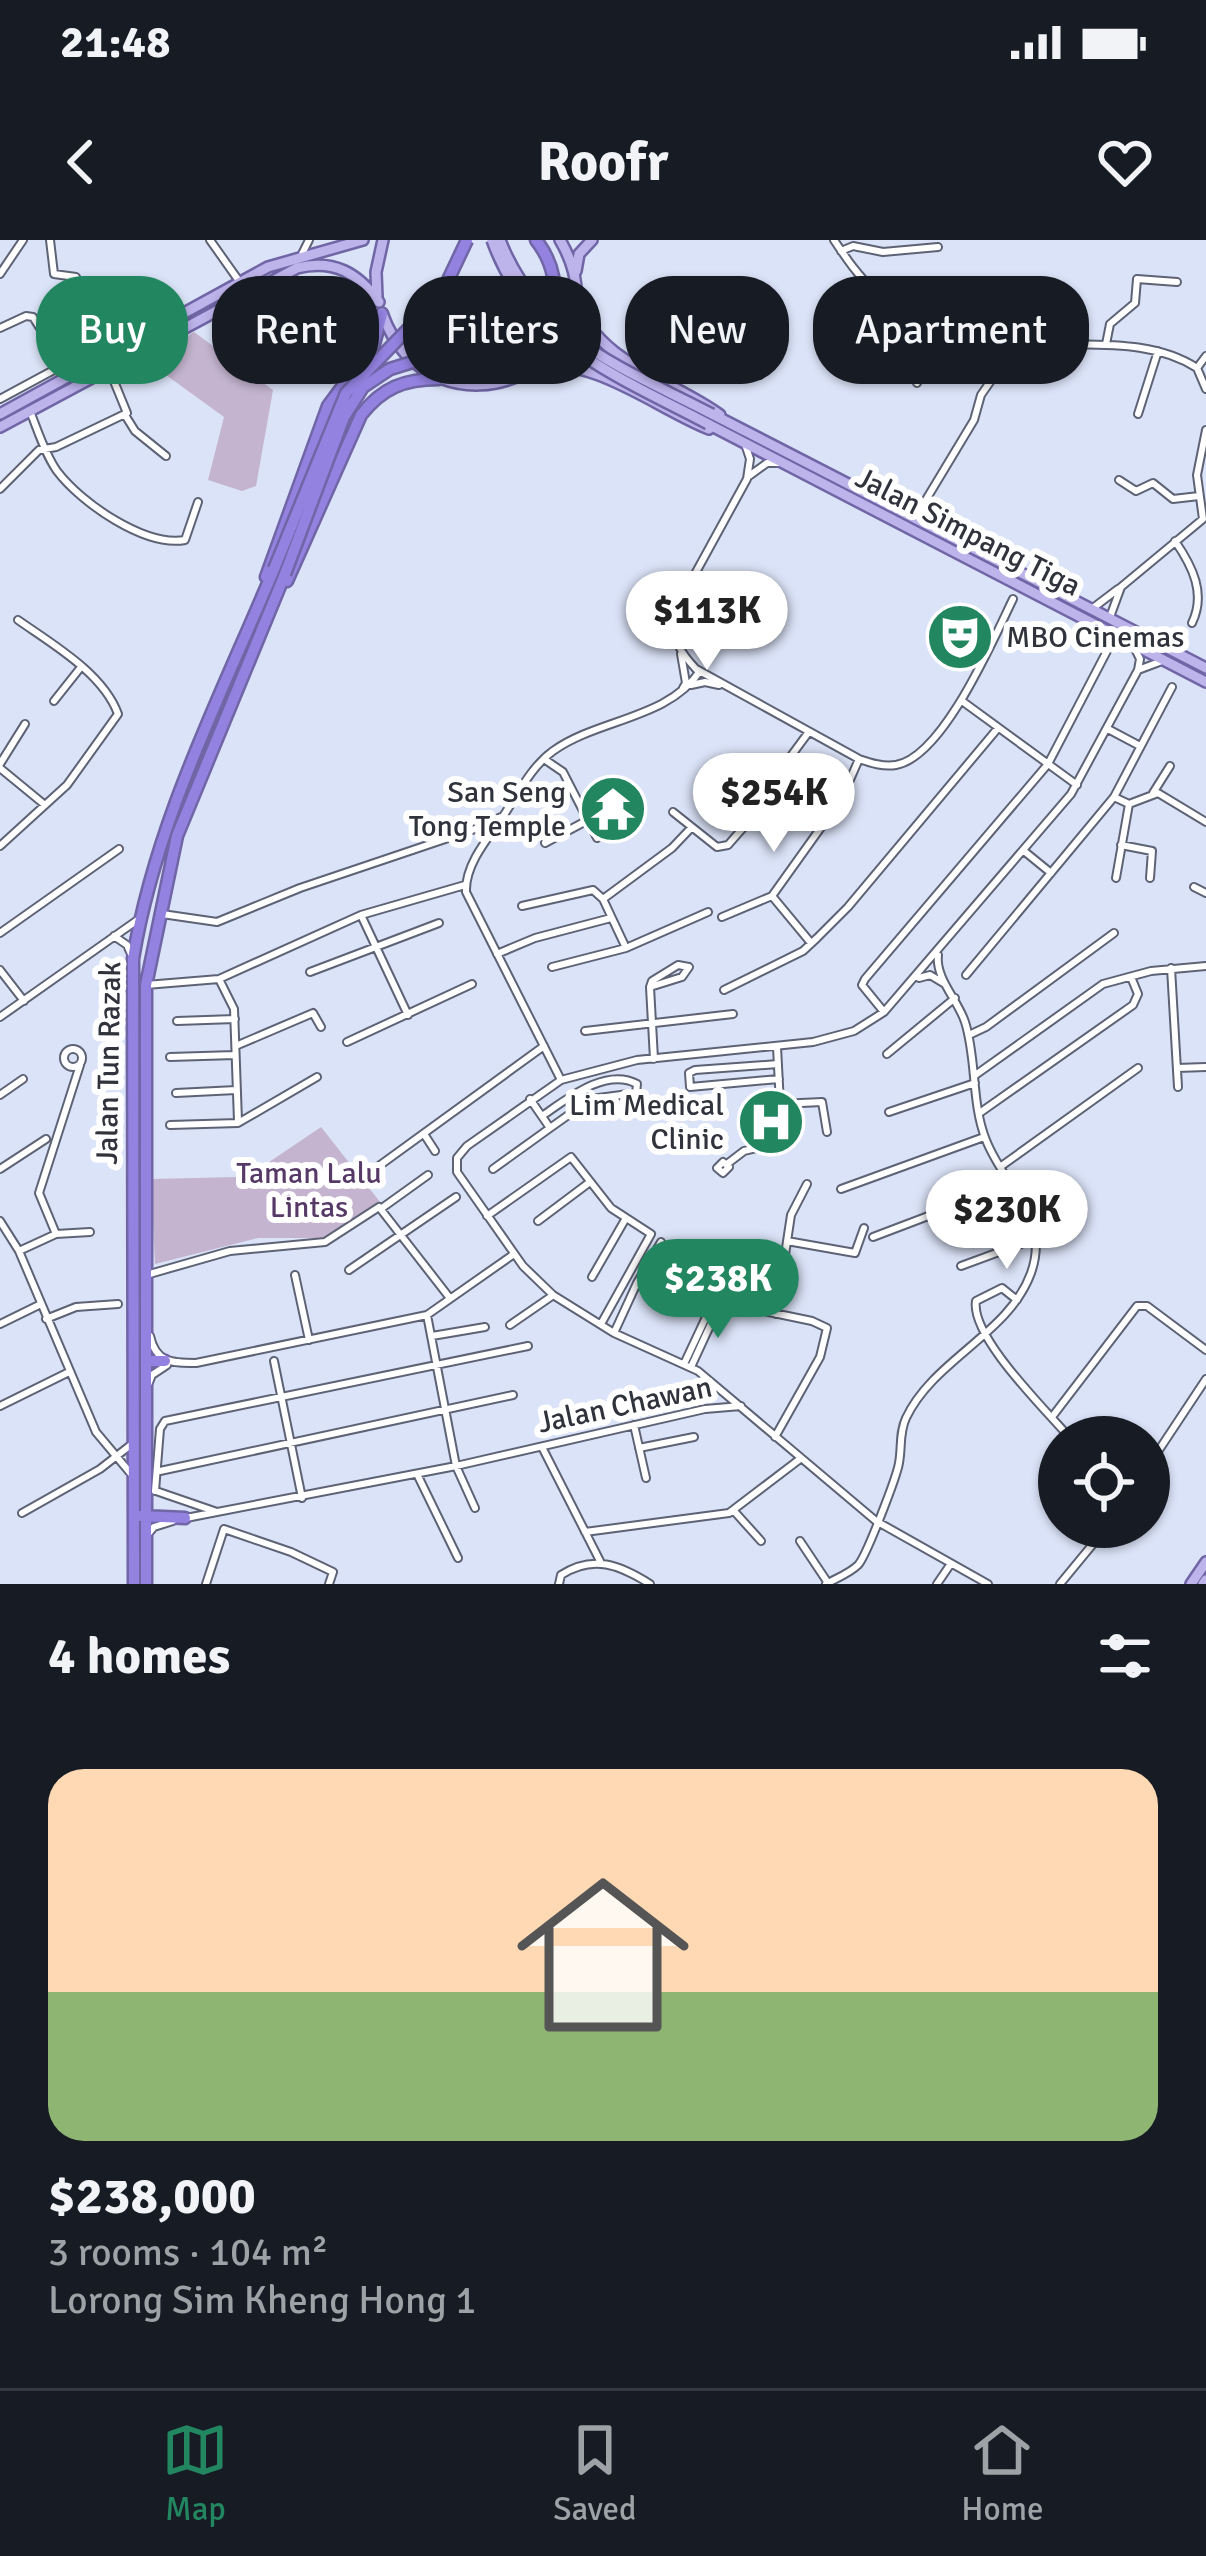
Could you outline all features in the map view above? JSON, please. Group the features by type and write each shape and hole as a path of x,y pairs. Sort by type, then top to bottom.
{"highway":[{"path":"279,572 340,403 362,374 441,295 467,240"},
{"path":"279,572 344,417 363,386 389,368 416,361 495,363 526,350 548,325 555,286 539,244"},
{"path":"269,596 268,567 328,406 347,376 369,354 379,335 381,308"},
{"path":"269,596 292,573 361,415 380,394 403,383"},
{"name":"Jalan Tun Razak","path":"146,1584 146,986 176,836 279,572"},
{"name":"Jalan Tun Razak","path":"134,1584 134,1506 145,1485 134,1441 133,959 164,831 269,596"},
{"path":"135,1459 140,1366 146,1361 170,1362"},
{"path":"134,1506 146,1517 189,1518"}],"main road":[{"path":"255,276 298,256 363,240"},
{"path":"383,240 376,272 381,308 389,333 403,351"},
{"name":"Jalan Simpang Tiga","path":"496,240 521,300 554,335 592,362 915,518 1206,668"},
{"path":"560,240 575,276"},
{"path":"576,276 579,254 592,240"},
{"path":"188,325 280,274 307,265 331,265 352,273 381,308"},
{"path":"601,342 728,429"},
{"path":"601,377 706,428 728,429"},
{"path":"0,414 55,384"},
{"path":"0,427 81,384"},
{"name":"Jalan Simpang Tiga","path":"728,429 781,464 1206,682"},
{"path":"1191,1584 1206,1562"}],"street":[{"path":"0,274 23,240"},
{"path":"50,240 56,276"},
{"path":"210,240 235,276"},
{"path":"298,256 310,240 331,250"},
{"path":"834,240 863,276"},
{"path":"841,251 853,246 883,252 938,247"},
{"path":"1106,344 1110,325 1135,303 1137,279 1178,282"},
{"path":"0,328 30,315 36,324"},
{"path":"1089,343 1158,351 1197,368 1206,389"},
{"path":"1138,414 1158,351"},
{"path":"1197,368 1206,356"},
{"path":"0,399 36,379"},
{"path":"0,489 35,452 125,415 128,409 116,384"},
{"path":"915,518 974,420 988,384"},
{"path":"30,411 58,472 134,530 154,539 185,540 198,502"},
{"path":"125,415 166,456"},
{"path":"1093,608 1204,521 1198,453 1206,430"},
{"path":"685,688 680,648 672,629 674,610 747,478 750,459 745,444"},
{"path":"747,478 767,464 781,464"},
{"path":"1120,480 1136,491 1153,483 1173,499 1199,496"},
{"path":"1175,541 1200,591 1192,623"},
{"path":"1003,578 1012,599"},
{"path":"1110,617 1121,587"},
{"path":"680,648 700,671 808,733 859,759 890,766 906,762 924,748 962,701 1012,599 1032,591"},
{"path":"0,846 67,785 118,714 81,667 18,620"},
{"path":"741,1406 688,1366 614,1333 553,1295 514,1254 457,1172 457,1158 467,1146 561,1080 613,1064 844,1035 884,1012 1077,785 1138,670 1140,659 1132,644"},
{"path":"884,1012 862,986 865,979 1048,764 1107,651"},
{"path":"1138,670 1166,662"},
{"path":"54,701 81,667"},
{"path":"685,688 700,671"},
{"path":"146,986 219,979 361,915 465,885 489,836 544,759 564,744 685,688 705,682 728,687"},
{"path":"966,975 1114,797 1172,686"},
{"path":"962,701 1077,785"},
{"path":"25,724 0,766 45,806"},
{"path":"724,991 811,944 848,908 998,728"},
{"path":"1108,729 1140,746"},
{"path":"674,812 717,847 734,842 808,733"},
{"path":"544,759 563,772 597,838"},
{"path":"722,917 772,896 842,798 859,759"},
{"path":"1114,797 1129,804 1153,793 1170,766"},
{"path":"1153,793 1206,822"},
{"path":"1116,878 1129,804"},
{"path":"158,914 217,922 300,888 475,830 504,815"},
{"path":"545,843 588,820"},
{"path":"603,899 641,873 691,828"},
{"path":"475,830 489,836"},
{"path":"1120,845 1152,851 1150,878"},
{"path":"0,933 118,849"},
{"path":"1024,851 1051,873"},
{"path":"465,885 561,1080"},
{"path":"1194,887 1206,893"},
{"path":"521,905 593,890 603,899 626,948"},
{"path":"772,896 811,944"},
{"path":"552,967 626,948 708,912"},
{"path":"361,915 408,1015"},
{"path":"497,954 535,938 611,918"},
{"path":"0,1017 139,919"},
{"path":"310,972 439,923"},
{"path":"969,1035 1114,933"},
{"path":"113,935 127,945 133,959"},
{"path":"800,1541 827,1584 860,1563 896,1474 900,1435 911,1408 1018,1301 1032,1269 1038,1238 1033,1220 984,1137 969,1035 938,969 940,950"},
{"path":"650,987 682,977 688,967 678,964 652,981 650,987 650,1024 653,1059"},
{"path":"890,1112 974,1080 1103,983 1171,968 1206,966"},
{"path":"1171,968 1178,1087"},
{"path":"0,970 24,1001"},
{"path":"914,980 930,975 948,986"},
{"path":"981,1112 1133,1004 1138,994 1131,977"},
{"path":"219,979 236,1019 238,1123"},
{"path":"347,1042 472,984"},
{"path":"887,1054 955,998"},
{"path":"238,1045 313,1013 321,1027"},
{"path":"585,1031 733,1014"},
{"path":"177,1021 236,1019"},
{"path":"372,1171 544,1046"},
{"path":"727,1164 744,1151 782,1142 777,1047"},
{"path":"170,1057 235,1055"},
{"path":"778,1064 689,1073 690,1087 778,1079"},
{"path":"56,1234 39,1192 80,1065"},
{"path":"1178,1068 1206,1067"},
{"path":"1000,1167 1138,1068"},
{"path":"170,1125 238,1123 317,1077"},
{"path":"0,1095 23,1079"},
{"path":"493,1169 591,1099 636,1093 637,1084 628,1079 589,1085 542,1116"},
{"path":"176,1093 236,1090"},
{"path":"530,1100 550,1128"},
{"path":"780,1104 821,1102 827,1132"},
{"path":"423,1134 435,1151"},
{"path":"841,1190 984,1137"},
{"path":"0,1169 46,1139"},
{"path":"488,1216 568,1157 610,1208 651,1234 601,1324"},
{"path":"146,1275 239,1249 325,1242 428,1175"},
{"path":"538,1220 590,1182"},
{"path":"776,1314 793,1207 807,1184"},
{"path":"873,1237 1010,1185"},
{"path":"349,1270 456,1197"},
{"path":"382,1208 450,1299"},
{"path":"592,1277 626,1219"},
{"path":"0,1221 19,1251 96,1432 145,1485 220,1514 224,1529 206,1584"},
{"path":"787,1241 855,1252 865,1228"},
{"path":"19,1251 56,1234 90,1232"},
{"path":"961,1266 1038,1238"},
{"path":"614,1333 661,1243"},
{"path":"146,1316 154,1352 170,1362 196,1363 427,1315 514,1254"},
{"path":"295,1275 309,1340"},
{"path":"1018,1301 1002,1288 976,1301 973,1308 983,1334 1051,1416"},
{"path":"510,1325 553,1295"},
{"path":"688,1366 717,1301"},
{"path":"0,1324 40,1304"},
{"path":"46,1319 76,1306 118,1304"},
{"path":"1053,1416 1137,1306 1148,1306 1206,1350"},
{"path":"759,1310 825,1325 828,1333 820,1357 775,1438"},
{"path":"427,1315 456,1466 476,1508"},
{"path":"431,1336 485,1327"},
{"path":"160,1471 160,1429 165,1421 528,1346"},
{"path":"274,1361 302,1498"},
{"path":"146,1392 157,1371 170,1362"},
{"path":"0,1405 69,1372"},
{"path":"1170,1433 1206,1378"},
{"path":"705,1409 714,1403 716,1385"},
{"path":"145,1485 160,1471 513,1395"},
{"name":"Jalan Chawan","path":"189,1518 456,1466 705,1409 741,1406 876,1521 988,1584"},
{"path":"634,1425 646,1478"},
{"path":"639,1448 694,1436"},
{"path":"22,1513 117,1458 134,1441"},
{"path":"542,1447 600,1561"},
{"path":"585,1532 734,1510 800,1459"},
{"path":"417,1474 458,1558"},
{"path":"146,1538 154,1527 189,1518 196,1512 194,1506"},
{"path":"734,1510 761,1541"},
{"path":"224,1529 333,1572 329,1584"},
{"path":"1060,1584 1090,1548"},
{"path":"559,1584 567,1570 600,1561 650,1584"},
{"path":"937,1584 950,1565"}],"green space":[{"path":"194,332 212,345 212,384 265,384 273,390 256,486 242,491 208,480 224,417 178,384 188,384 188,336"},
{"name":"Taman Lalu Lintas","path":"321,1127 380,1202 323,1238 258,1238 155,1264 151,1179 253,1173"}],"place":[{"name":"MBO Cinemas","path":"960,637"},
{"name":"San Seng Tong Temple","path":"613,809"},
{"name":"Lim Medical Clinic","path":"771,1122"}]}
